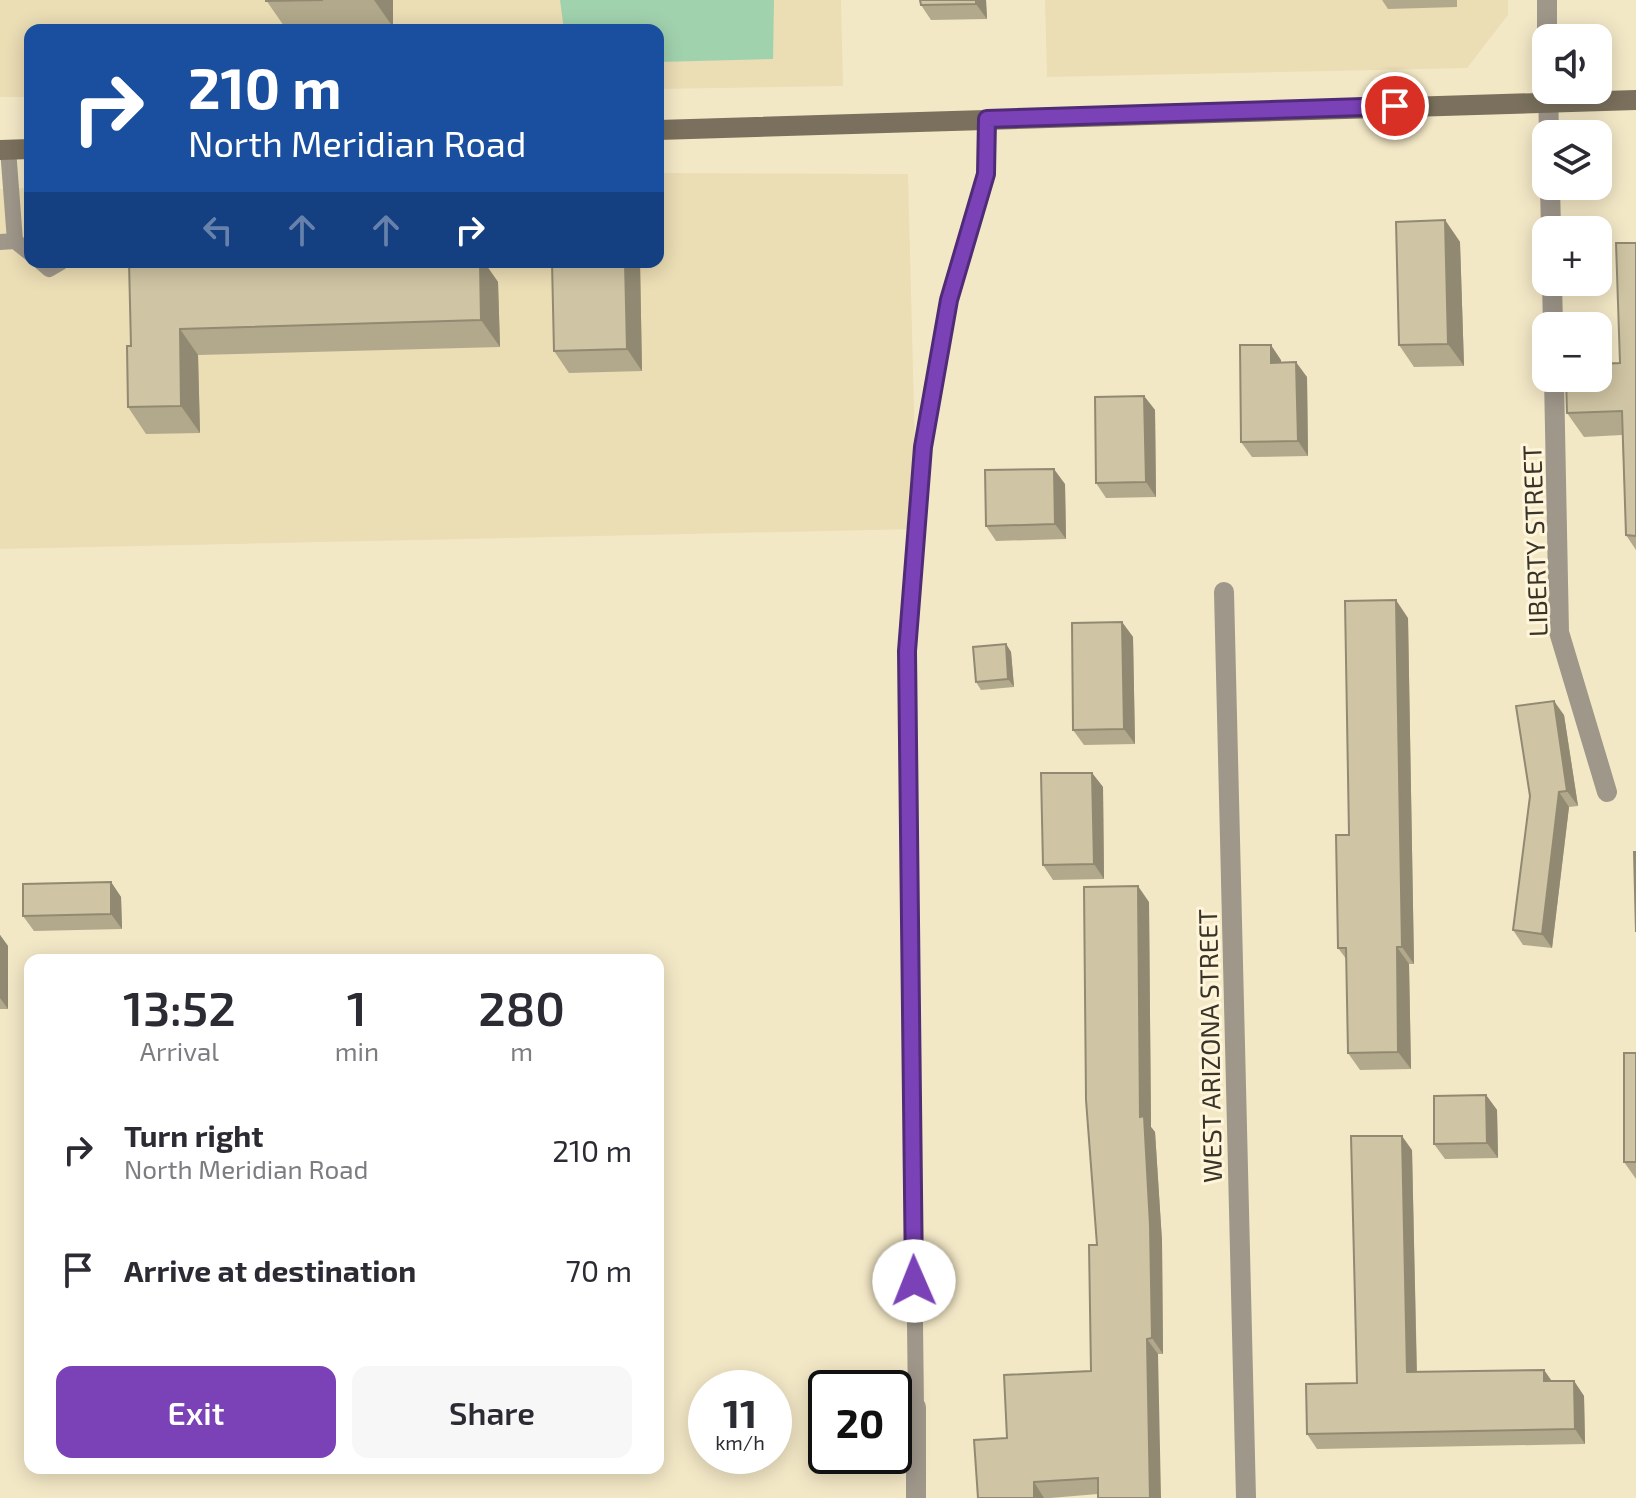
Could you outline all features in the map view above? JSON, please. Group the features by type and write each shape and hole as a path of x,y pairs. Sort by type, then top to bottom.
{"main road":[{"path":"664,130 1532,97"},
{"path":"1612,99 1636,100"},
{"path":"4,150 24,149"}],"street":[{"path":"1547,0 1547,24"},
{"name":"LIBERTY STREET","path":"1554,392 1559,632 1607,792"},
{"name":"WEST ARIZONA STREET","path":"1224,592 1246,1498"},
{"path":"916,1407 916,1498"}],"lane":[{"path":"916,1407 907,651 923,447 949,300 986,174 987,119"},
{"path":"4,150 8,241"}],"shaded area":[{"path":"0,0 841,0 843,86 664,89 664,24 24,24 24,97 0,97"},
{"path":"1045,0 1508,0 1508,15 1467,68 1047,77"},
{"path":"664,173 908,174 917,529 0,549 0,189 24,188 24,268 664,268"}],"green space":[{"path":"560,0 774,0 773,59 664,62 664,24 563,24"}],"building":[{"path":"920,0 976,0 976,4 921,5"},
{"path":"1445,220 1448,344 1399,345 1396,222"},
{"path":"1616,243 1636,243 1636,536 1626,535 1622,411 1567,413 1566,392 1612,392 1612,363 1620,363"},
{"path":"129,268 480,268 481,320 180,329 181,406 128,407 127,346 131,346"},
{"path":"552,268 625,268 627,349 554,351"},
{"path":"1240,345 1271,345 1271,363 1296,362 1298,441 1241,442"},
{"path":"1144,396 1146,482 1096,483 1095,397"},
{"path":"1054,469 1055,524 986,526 985,470"},
{"path":"1396,600 1402,947 1397,947 1398,1052 1348,1053 1346,948 1338,948 1336,835 1349,835 1345,601"},
{"path":"1122,622 1124,729 1073,730 1072,623"},
{"path":"1006,644 1008,679 976,682 973,647"},
{"path":"1554,701 1567,791 1559,792 1542,934 1513,930 1530,796 1516,706"},
{"path":"1041,773 1092,773 1094,864 1043,865"},
{"path":"1634,852 1636,852 1636,932"},
{"path":"111,882 111,914 23,916 23,884"},
{"path":"1138,886 1140,1117 1144,1116 1150,1225 1152,1338 1147,1339 1150,1498 1098,1498 1098,1478 1034,1482 1034,1498 978,1498 974,1440 1007,1438 1004,1375 1091,1371 1089,1245 1097,1245 1086,1100 1084,887"},
{"path":"1624,1053 1636,1053 1636,1162 1624,1162"},
{"path":"1486,1095 1487,1143 1434,1144 1434,1096"},
{"path":"1351,1136 1402,1136 1407,1372 1544,1370 1544,1381 1574,1381 1575,1429 1307,1434 1306,1384 1357,1383"}],"route":[{"path":"914,1281 907,651 923,447 949,300 986,174 987,119 1395,106"}]}
